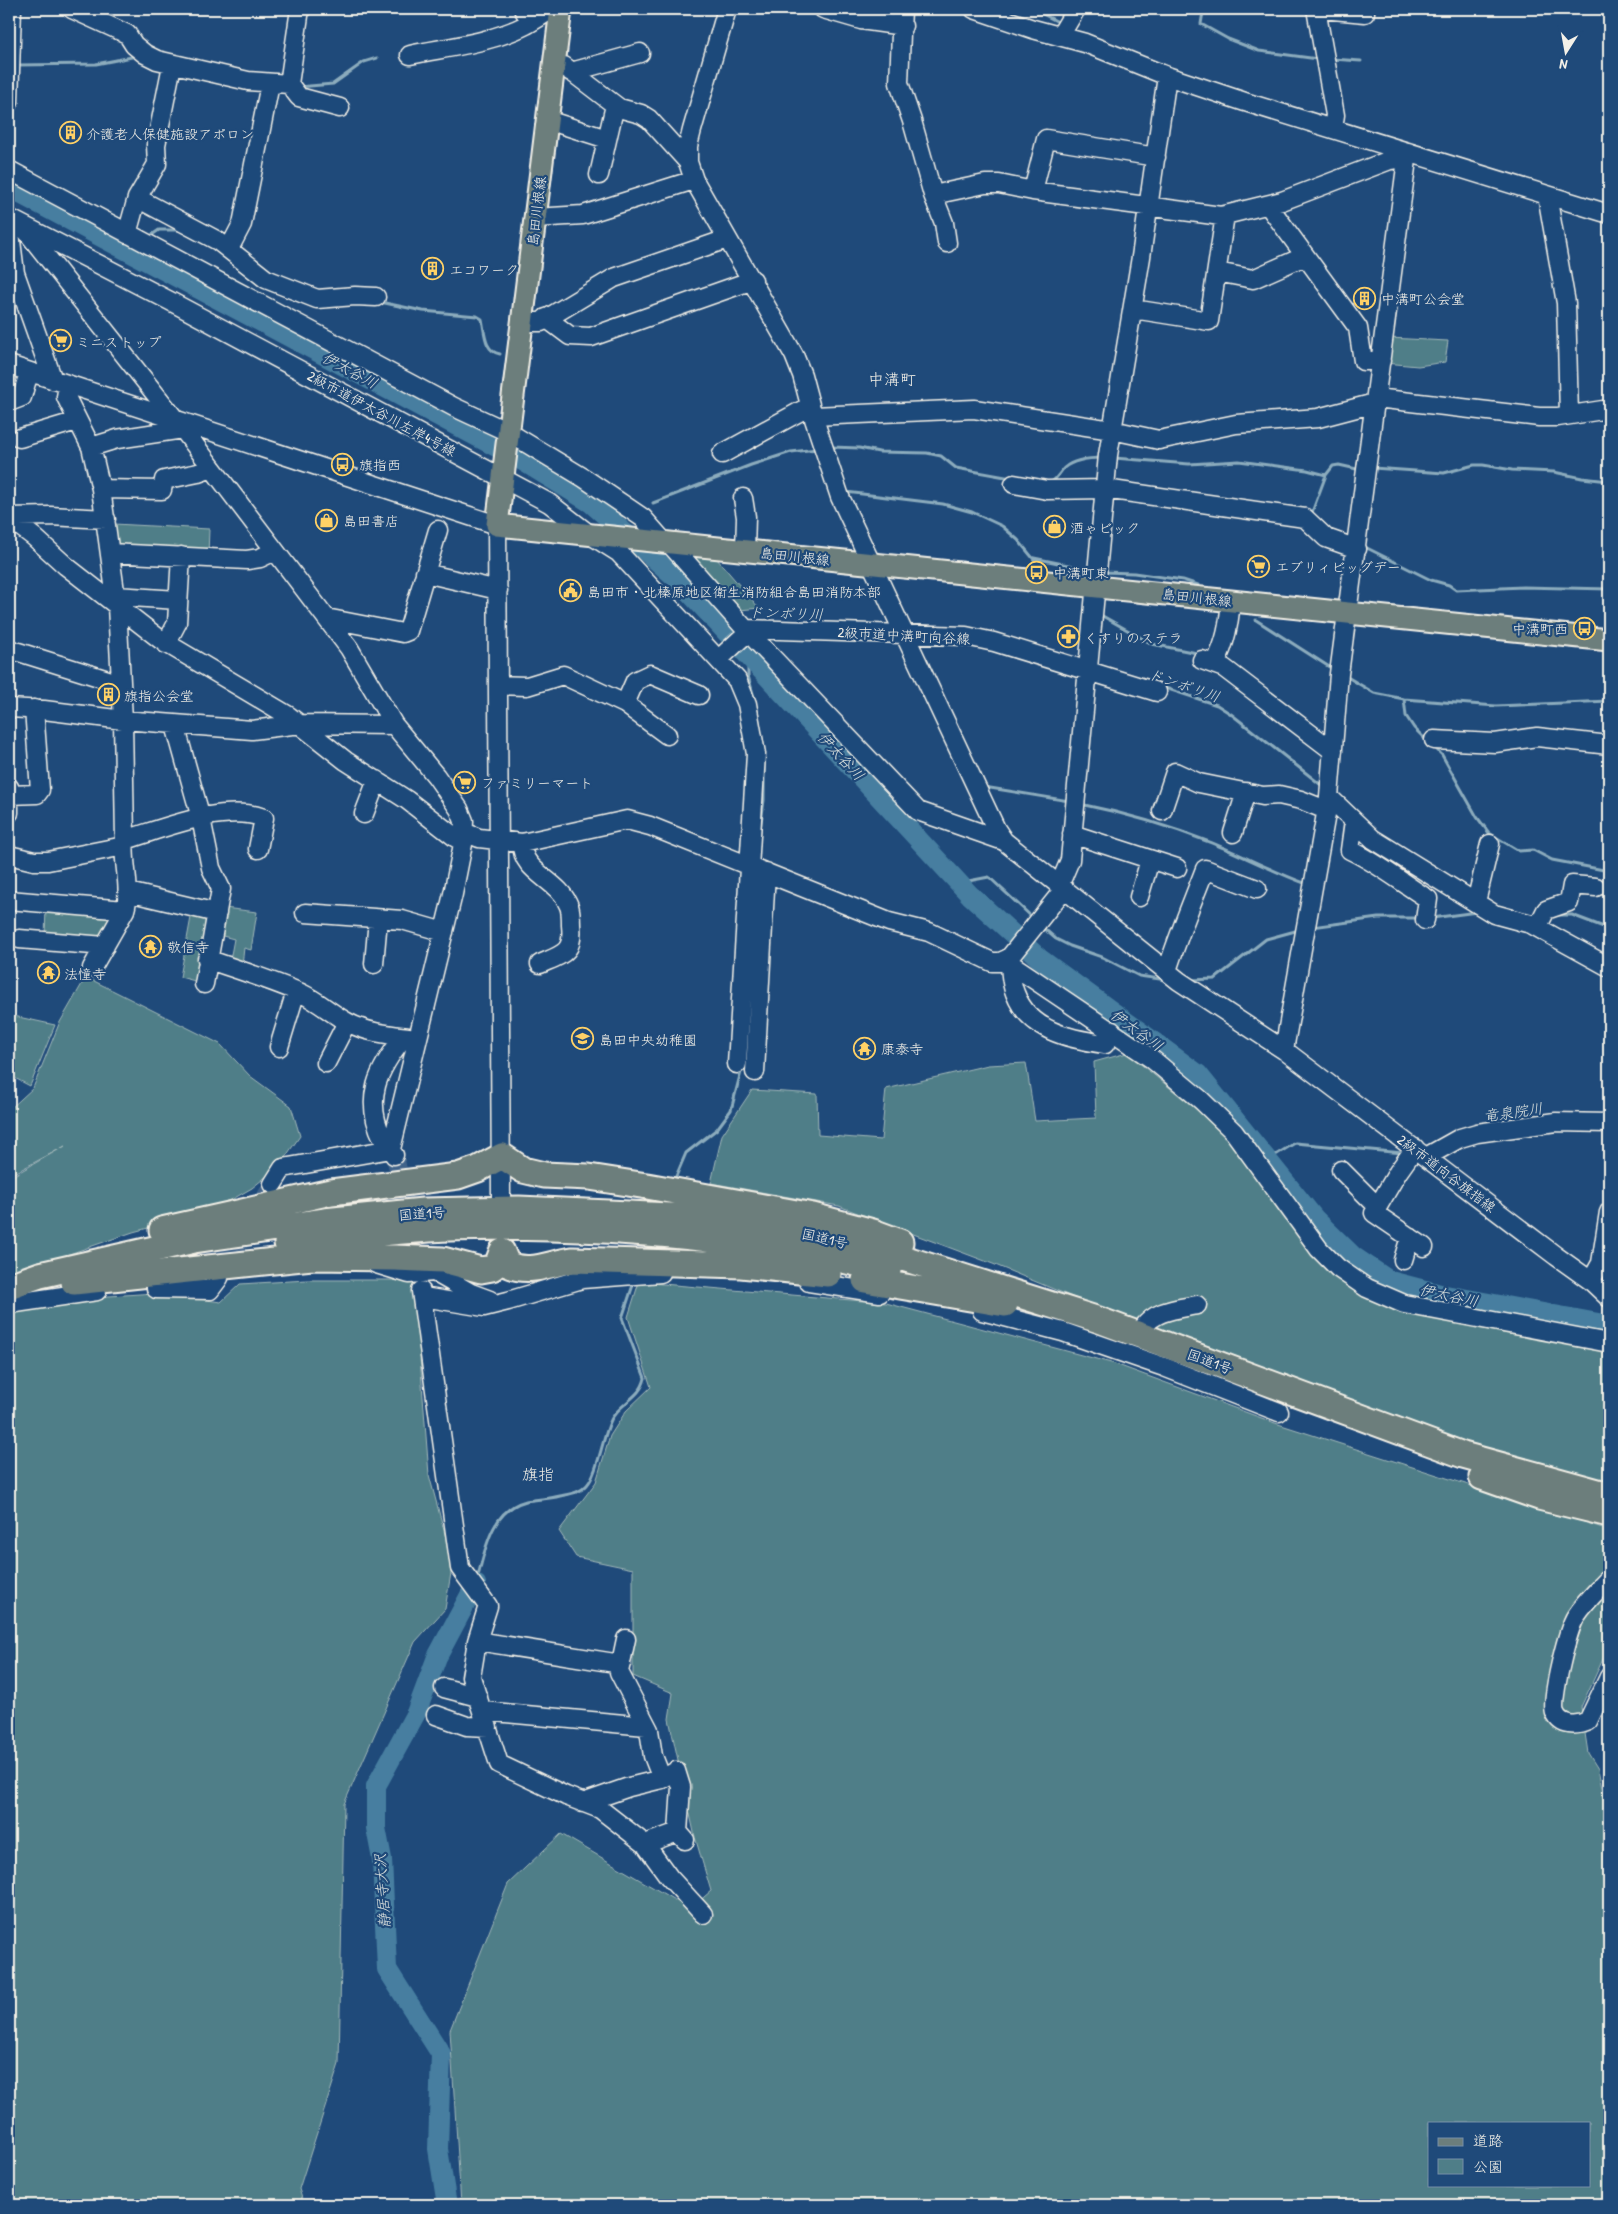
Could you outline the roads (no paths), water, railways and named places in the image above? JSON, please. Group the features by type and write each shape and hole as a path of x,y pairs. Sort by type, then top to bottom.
{"highway":[{"path":"45,1280 148,1233 331,1192 458,1176 478,1169 502,1156 523,1170 544,1175 589,1177 647,1186 813,1216 873,1232 956,1266 1099,1320"},
{"name":"国道1号","path":"9,1293 45,1280 194,1240 324,1221 424,1212 519,1209 690,1217 792,1230 880,1251 1099,1320 1463,1455 1609,1495"},
{"name":"国道1号","path":"9,1286 287,1243 431,1229 584,1229 650,1232 789,1251 868,1266 969,1290 1033,1309 1145,1346 1460,1470 1539,1496 1609,1514"},
{"path":"45,1280 312,1257 443,1260 481,1270 492,1268 498,1263 502,1245 507,1264 518,1269 533,1270 573,1260 741,1265 795,1269 1033,1309"}],"main road":[{"name":"島田川根線","path":"561,9 563,68 547,120 497,525 872,564 1097,575 1231,601 1609,640"}],"street":[{"path":"9,102 12,9"},
{"path":"72,9 128,34 134,45 145,54 172,65 270,84 289,84"},
{"path":"300,9 289,84 299,97 340,108"},
{"path":"410,55 470,43 527,15 553,9"},
{"path":"727,9 692,130 688,146 688,162 694,180 727,239 753,280 794,355 840,497 996,829 1004,841"},
{"path":"824,9 861,20 902,17 899,83 944,223 947,243"},
{"path":"974,9 1086,43 1167,76 1264,108 1333,128 1407,155 1609,214"},
{"path":"1316,9 1335,115 1333,128"},
{"path":"1322,9 1365,13 1364,9"},
{"path":"1060,36 1072,10"},
{"path":"563,68 640,53"},
{"path":"127,234 137,198 157,164 156,145 172,65"},
{"path":"563,68 615,105 649,119 688,162"},
{"path":"9,517 117,601 166,644 289,716 346,761 407,800 456,838 464,836 522,844 627,820 650,826 889,922 929,932 992,962 1010,959 1061,887 1068,869 1112,430 1149,207 1167,76"},
{"path":"228,249 242,224 270,84"},
{"path":"598,175 615,105"},
{"path":"547,120 607,139"},
{"path":"1033,191 1046,139 1156,157"},
{"path":"934,195 985,184 1000,184 1033,191 1209,216 1225,215 1282,201 1407,155"},
{"path":"1284,1050 1328,804 1339,674 1407,155"},
{"path":"9,170 508,435 584,478 612,499 643,518 747,631 918,811 1004,841"},
{"path":"535,218 583,214 694,180"},
{"path":"1547,195 1566,303 1569,415"},
{"path":"137,198 168,215 192,225 228,249 252,270 266,279 317,299 355,296 376,297"},
{"path":"1268,205 1358,328 1363,361 1381,360"},
{"path":"1133,309 1209,320 1225,215"},
{"path":"13,222 11,255 15,273 66,397 91,447 101,489 117,601 123,720 127,901 92,968"},
{"path":"13,222 179,424 349,648 394,725 460,808 464,821 464,836 444,932 411,1037 394,1154"},
{"name":"2級市道伊太谷川左岸4号線","path":"13,222 503,476 548,503 589,534 619,553 737,680 746,702 756,754 737,1064"},
{"path":"522,322 541,322 614,278 727,239"},
{"path":"1217,272 1254,278 1305,256"},
{"path":"546,318 570,336 591,337 753,280"},
{"path":"9,365 179,424 497,525 501,1199"},
{"path":"9,402 22,397 29,372"},
{"path":"722,454 812,411 974,410 1112,430 1159,440 1236,424 1318,418 1376,400 1539,417 1609,409"},
{"path":"20,438 77,421"},
{"path":"91,447 179,424"},
{"path":"101,489 162,490 164,480 212,468"},
{"path":"1014,484 1047,490 1105,489 1305,518 1326,538 1356,549"},
{"path":"743,498 746,517 744,551"},
{"path":"9,517 50,516 106,519"},
{"path":"326,618 403,634 408,631 438,530"},
{"path":"110,553 248,560 260,558 275,550"},
{"path":"166,644 177,624 181,556"},
{"path":"425,573 498,590"},
{"path":"117,601 178,600"},
{"path":"1231,601 1228,629 1223,647 1208,661 1224,668 1333,751"},
{"path":"718,659 747,631"},
{"name":"2級市道中溝町向谷線","path":"747,631 904,633 966,636 994,642 1156,692"},
{"path":"9,649 121,684"},
{"path":"625,704 635,680 650,674 699,695"},
{"path":"498,685 527,686 563,675 625,704 667,735"},
{"path":"9,708 34,709 175,725 252,730 300,724 394,725"},
{"path":"9,795 37,794 40,790 34,709"},
{"path":"175,725 201,818 211,868 221,889 204,984"},
{"path":"1434,740 1495,743 1537,737 1609,745"},
{"path":"1162,811 1175,772 1199,783 1328,804 1354,821 1373,839 1494,914 1531,924 1609,967"},
{"path":"364,814 377,780"},
{"path":"9,787 9,813"},
{"path":"1233,833 1246,792"},
{"path":"9,854 34,861 48,861 125,843 201,818 236,813 252,813 264,818 258,850"},
{"path":"1354,821 1350,850 1373,860 1391,876 1428,899 1425,920"},
{"path":"1072,834 1177,868"},
{"name":"2級市道向谷旗指線","path":"1004,841 1167,971 1284,1050 1591,1281 1609,1298"},
{"path":"522,844 522,852 526,862 559,890 569,906 572,939 570,948 559,956 540,964"},
{"path":"1476,902 1490,844"},
{"path":"1139,897 1150,860"},
{"path":"1167,971 1176,940 1185,923 1205,868 1257,890"},
{"path":"755,1072 766,872"},
{"path":"1531,924 1540,922 1546,910 1569,902 1572,885 1596,887"},
{"path":"9,900 127,901 217,913"},
{"path":"305,913 402,920 444,932"},
{"path":"374,964 378,919"},
{"path":"19,939 104,946"},
{"path":"207,959 296,991 316,1000 347,1022 385,1035 411,1037"},
{"path":"1010,959 1152,1059 1201,1100 1234,1132 1319,1249 1338,1268 1366,1288 1404,1304 1609,1343"},
{"path":"1010,959 1014,992 1022,1007 1050,1031 1072,1040 1105,1044 1112,1031"},
{"path":"279,1047 296,991"},
{"path":"326,1063 347,1022"},
{"path":"394,1154 384,1141 377,1123 374,1090 388,1056 411,1037"},
{"path":"1403,1260 1417,1242 1374,1213 1398,1172 1421,1152 1477,1134 1556,1122 1609,1123"},
{"path":"273,1184 283,1168 394,1154"},
{"path":"1340,1170 1378,1207"},
{"path":"1591,1281 1601,1263 1609,1215"},
{"path":"9,1304 156,1282 287,1266 376,1264 409,1274 434,1272 471,1293 499,1303"},
{"path":"703,1914 669,1877 645,1844 600,1809 499,1764 471,1677 477,1641 488,1606 460,1568 422,1294 484,1306 582,1279 661,1273 757,1276 879,1293 992,1313 1063,1332 1135,1355 1280,1412"},
{"path":"156,1282 156,1289 210,1290 218,1278"},
{"path":"1143,1328 1148,1319 1158,1314 1197,1305"},
{"path":"1609,1578 1576,1616 1568,1632 1554,1701 1555,1713 1563,1722 1572,1725 1588,1721 1609,1677"},
{"path":"626,1640 619,1672 649,1730 653,1756 662,1779"},
{"path":"477,1641 621,1664"},
{"path":"444,1688 483,1712 646,1726"},
{"path":"436,1715 467,1726 483,1712"},
{"path":"583,1802 629,1787 662,1779 676,1771 681,1787 682,1836 645,1844"}],"waterway":[{"path":"1033,9 1062,24"},
{"path":"1197,9 1203,12 1201,24 1228,39 1259,51 1318,59"},
{"path":"17,65 96,64 137,56"},
{"path":"298,87 333,84 364,62 377,58"},
{"path":"1332,59 1361,61"},
{"name":"伊太谷川","path":"9,188 521,460 591,503 675,577 970,895 1039,958 1198,1074 1315,1219 1353,1256 1390,1281 1440,1294 1609,1325"},
{"path":"149,237 159,230 181,230"},
{"path":"135,255 141,248"},
{"path":"380,302 423,311 477,316 482,319 488,345 500,354"},
{"path":"831,447 859,448 879,452 927,453 941,456 956,468 1011,478"},
{"path":"653,503 751,465 791,452 817,449"},
{"path":"1051,482 1064,468 1072,463 1103,458"},
{"path":"1114,458 1189,464 1239,461 1307,470 1326,475 1333,466 1339,465 1361,470"},
{"path":"1373,468 1444,473 1474,465 1483,465 1512,470 1554,472 1609,481"},
{"path":"1311,515 1326,475"},
{"path":"846,492 943,504 972,512 1002,526 1018,540 1041,568"},
{"path":"611,521 626,514"},
{"path":"1363,546 1431,580 1449,585 1456,590 1523,587 1609,589"},
{"path":"1034,558 1092,570"},
{"path":"1103,572 1134,573 1183,580 1198,585"},
{"path":"1099,614 1152,644 1202,654"},
{"path":"1256,620 1334,670"},
{"name":"ドンボリ川","path":"720,625 725,622 731,622"},
{"path":"748,656 748,676 755,701"},
{"path":"1344,675 1374,693 1404,699 1496,706 1609,701"},
{"name":"ドンボリ川","path":"1162,687 1217,705 1325,788"},
{"path":"1404,699 1406,716 1414,728 1427,741"},
{"path":"757,710 763,746"},
{"path":"1434,747 1442,755 1477,817 1489,833 1519,851 1533,850 1552,860 1609,871"},
{"path":"759,838 764,800 764,757"},
{"path":"984,787 1069,801"},
{"path":"1080,804 1114,811 1180,831 1307,884"},
{"path":"958,883 989,877 1033,918"},
{"path":"1432,918 1477,912"},
{"name":"ドンボリ川","path":"1555,915 1572,915 1609,929"},
{"path":"1312,927 1378,918 1420,918"},
{"path":"1041,926 1056,939 1102,957 1139,976 1167,980"},
{"path":"1190,980 1215,979 1266,939 1299,930"},
{"path":"674,1181 686,1153 717,1129 731,1110 742,1068"},
{"name":"竜泉院川","path":"1269,1159 1295,1143 1403,1153"},
{"path":"477,1580 487,1544 497,1522 514,1506 526,1501 571,1494 587,1485 594,1472 612,1418 643,1385 645,1378 622,1318 634,1282"},
{"name":"静居寺大沢","path":"447,2205 438,2149 441,2054 387,1969 382,1859 376,1828 376,1786 416,1713 437,1657 476,1584"}],"tunnel":[{"path":"396,1160 417,1268"},
{"path":"222,1272 273,1184"}],"place":[{"name":"介護老人保健施設アポロン","path":"70,133"},
{"name":"エコワーク","path":"433,269"},
{"name":"中溝町公会堂","path":"1365,298"},
{"name":"ミニストップ","path":"60,341"},
{"name":"旗指西","path":"343,464"},
{"name":"島田書店","path":"327,520"},
{"name":"酒ゃビック","path":"1054,527"},
{"name":"エブリィビッグデー","path":"1259,566"},
{"name":"中溝町東","path":"1037,572"},
{"name":"島田市・北榛原地区衛生消防組合島田消防本部","path":"571,591"},
{"name":"中溝町西","path":"1584,628"},
{"name":"くすりのステラ","path":"1068,637"},
{"name":"旗指公会堂","path":"108,695"},
{"name":"ファミリーマート","path":"465,782"},
{"name":"敬信寺","path":"151,946"},
{"name":"法憧寺","path":"48,973"},
{"name":"島田中央幼稚園","path":"583,1039"},
{"name":"康泰寺","path":"865,1048"}],"district":[{"name":"中溝町","path":"892,379"},
{"name":"旗指","path":"538,1474"}]}
